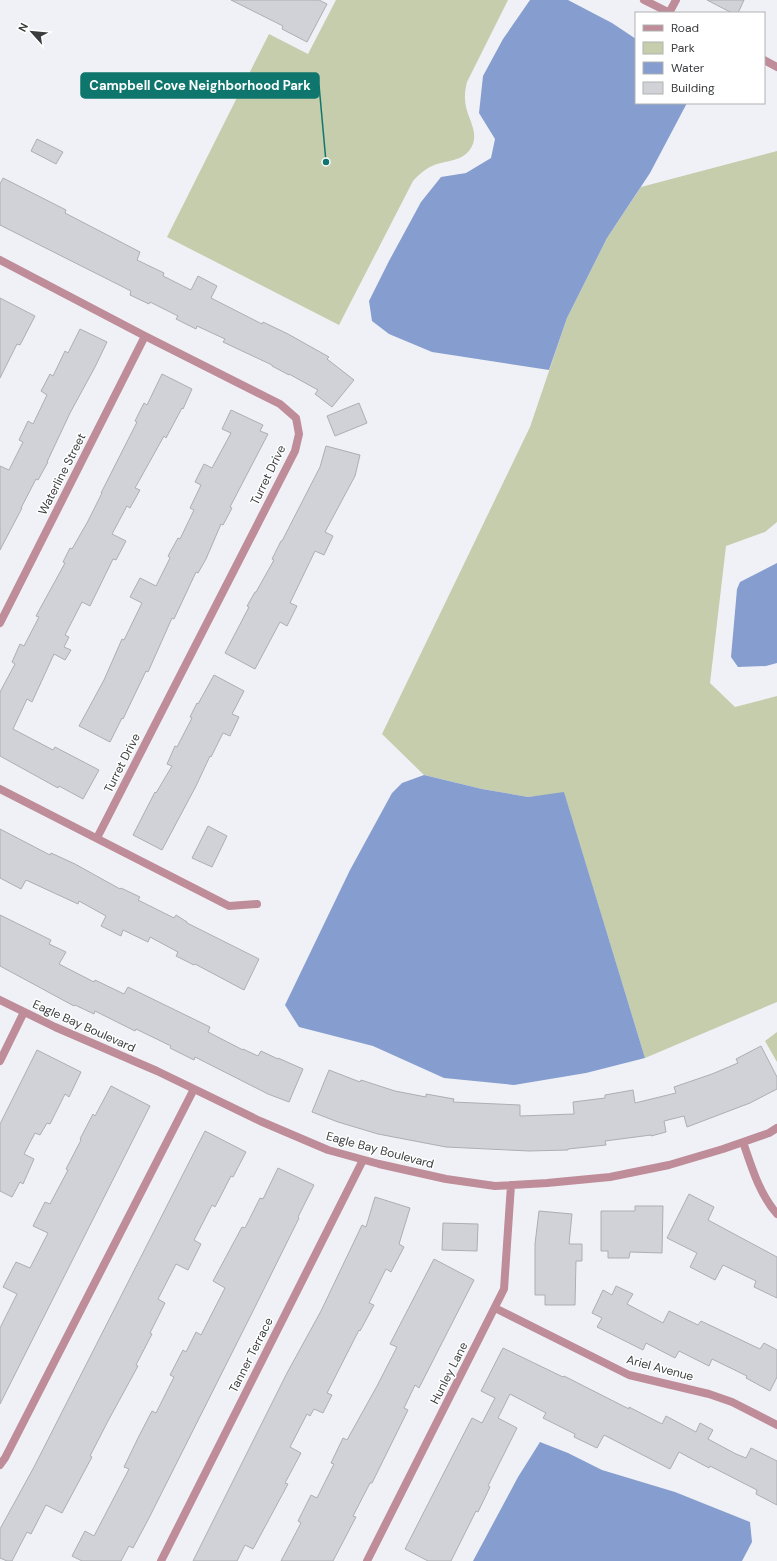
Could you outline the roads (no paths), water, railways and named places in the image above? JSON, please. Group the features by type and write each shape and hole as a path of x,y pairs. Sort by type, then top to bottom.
{"street":[{"path":"644,0 668,12"},
{"path":"670,12 676,0"},
{"path":"765,61 777,67"},
{"name":"Turret Drive","path":"0,260 145,336 280,404 296,418 299,434 295,451 97,838"},
{"name":"Waterline Street","path":"0,623 145,336"},
{"path":"0,789 229,906 257,904"},
{"name":"Eagle Bay Boulevard","path":"0,1000 55,1027 157,1071 260,1121 328,1150 446,1180 495,1186 610,1177 669,1165 724,1149 769,1133 777,1128"},
{"path":"0,1061 24,1012"},
{"path":"0,1465 5,1458 194,1089"},
{"path":"743,1142 757,1184 768,1204 777,1214"},
{"name":"Tanner Terrace","path":"161,1561 363,1160"},
{"name":"Hunley Lane","path":"367,1561 504,1289 511,1185"},
{"name":"Ariel Avenue","path":"495,1308 629,1375 709,1394 732,1402 777,1425"}],"water":[{"path":"530,0 568,0 612,23 635,38 635,104 686,104 650,173 607,238 567,318 549,370 432,352 389,334 372,321 369,301 421,202 441,177 466,173 491,158 495,139 479,113 483,76 503,39"},
{"path":"777,563 777,663 766,666 738,667 731,657 737,589 740,582"},
{"path":"424,775 482,789 528,797 564,792 645,1058 586,1073 514,1085 444,1078 373,1046 299,1027 285,1005 350,870 392,793 402,783"},
{"path":"540,1442 568,1453 602,1470 675,1492 750,1522 752,1542 742,1561 473,1561 518,1477"}],"place":[{"name":"Campbell Cove Neighborhood Park","path":"326,162"}]}
